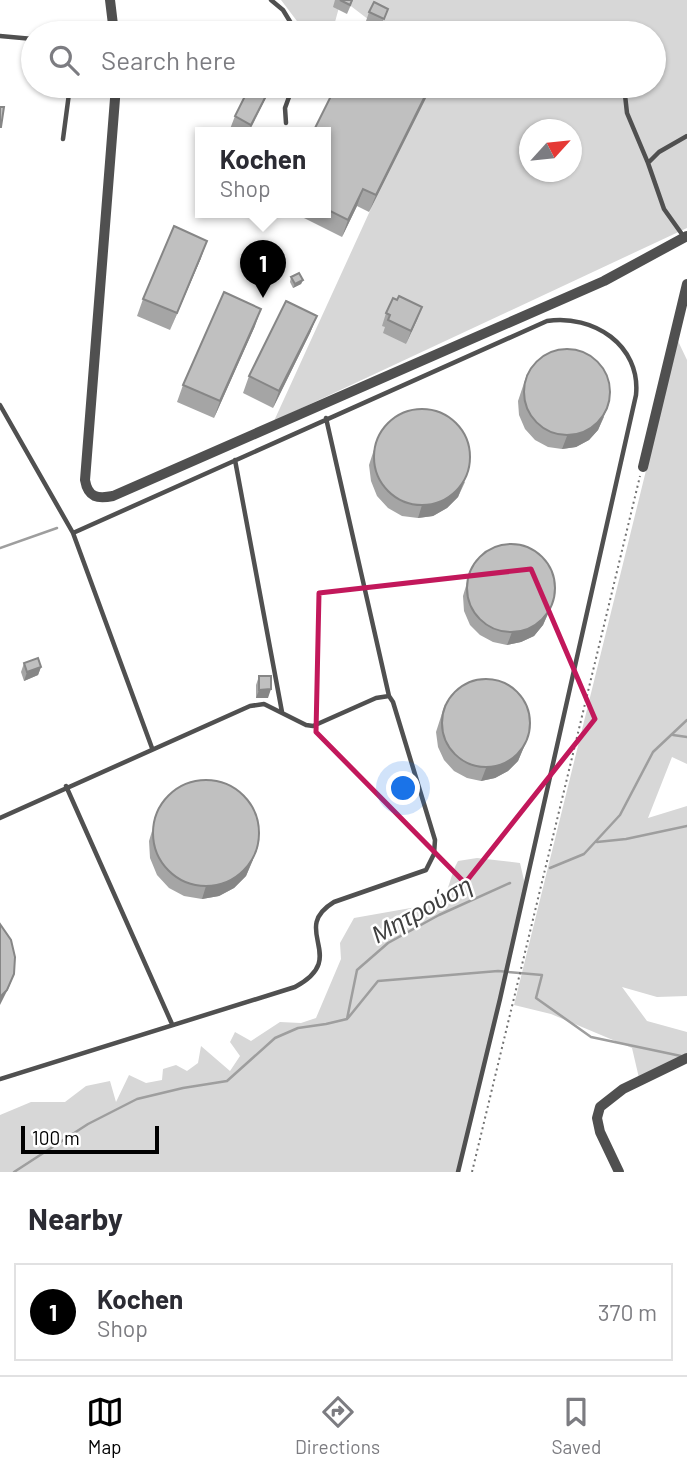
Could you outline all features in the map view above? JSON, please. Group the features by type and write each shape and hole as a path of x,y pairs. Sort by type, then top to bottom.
{"street":[{"path":"110,0 113,21"},
{"path":"115,98 85,481 93,497 101,499 151,480 604,281 686,240"},
{"path":"643,467 683,315 687,284"},
{"path":"619,1172 600,1132 597,1118 600,1107 623,1089 687,1058"}],"lane":[{"path":"271,0 283,10 290,21"},
{"path":"0,36 21,39"},
{"path":"63,139 68,98"},
{"path":"286,123 285,108 289,98"},
{"path":"625,98 627,113 664,209 686,240"},
{"path":"648,163 668,146 687,136"},
{"path":"72,533 547,321 563,319 593,324 607,332 626,353 636,376 633,409 502,990 458,1172"},
{"path":"0,405 72,533 152,748"},
{"path":"0,1079 295,987 317,972 320,962 316,919 322,909 334,902 421,873 430,865 435,839 389,696 326,418"},
{"path":"236,460 282,712"},
{"path":"0,818 66,786 250,706 264,704 306,726 313,726 376,698 389,696"},
{"path":"66,786 172,1024"}],"path":[{"path":"471,1172 643,467"}],"highlighted area":[{"path":"531,569 595,719 465,883 316,732 319,593"}],"shaded area":[{"path":"281,0 341,0 335,21 297,21"},
{"path":"343,0 687,0 687,228 274,421 422,98 666,98 666,21 370,21"},
{"path":"678,341 687,360 687,764 672,757 648,818 687,806 687,996 657,997 622,987 647,1021 687,1032 687,1054 639,1078 632,1048 551,1014 514,1005"},
{"path":"477,858 520,863 526,889 458,1172 0,1172 0,1115 31,1102 65,1102 86,1086 110,1081 116,1102 129,1075 146,1083 162,1080 163,1069 176,1065 187,1071 198,1063 201,1046 230,1071 240,1056 230,1042 235,1032 251,1041 280,1022 301,1023 316,1018 341,959 340,943 354,918 439,903 458,861"}],"building":[{"path":"374,2 388,9 384,19 369,12"},
{"path":"244,98 265,98 251,125 235,116"},
{"path":"330,98 424,98 376,195 363,189 348,220 331,212 331,127 316,127"},
{"path":"0,107 4,107 1,127 0,127"},
{"path":"174,226 207,241 177,313 143,299"},
{"path":"299,273 303,280 295,284 291,277"},
{"path":"224,292 261,309 220,401 183,385"},
{"path":"399,296 422,307 411,331 388,320 390,315 386,313 393,298 397,300"},
{"path":"286,301 317,316 279,391 249,376"},
{"path":"559,349 575,349 598,361 607,375 610,392 607,409 598,423 575,435 559,435 543,428 531,416 524,400 524,384 531,368 543,356"},
{"path":"422,409 440,413 456,423 466,439 470,457 466,475 456,491 440,501 422,505 404,501 388,491 378,475 374,457 378,439 388,423 404,413"},
{"path":"511,544 528,548 542,557 551,571 555,588 551,605 542,619 528,628 511,632 494,628 480,619 471,605 467,588 471,571 480,557 494,548"},
{"path":"38,658 41,667 27,672 24,663"},
{"path":"259,676 271,676 271,689 259,690"},
{"path":"486,679 511,686 523,698 530,723 523,748 511,760 486,767 461,760 449,748 442,723 449,698 461,686"},
{"path":"206,780 226,784 243,796 255,813 259,833 255,853 243,870 226,882 206,886 186,882 169,870 157,853 153,833 157,813 169,796 186,784"},
{"path":"0,924 11,940 15,957 14,974 7,990 0,997"}],"waterway":[{"path":"0,548 57,528"},
{"name":"Μητρούση","path":"550,868 584,854 620,815 653,752 687,720"},
{"name":"Μητρούση","path":"673,735 687,737"},
{"name":"Μητρούση","path":"597,842 626,839 687,826"},
{"name":"Μητρούση","path":"14,1172 88,1124 137,1099 227,1081 275,1038 298,1028 347,1019 357,970 388,943 439,915 510,883"},
{"path":"348,1018 378,981 498,971 542,975 536,998 591,1037 681,1056"}],"place":[{"name":"Kochen","path":"263,298"}]}
